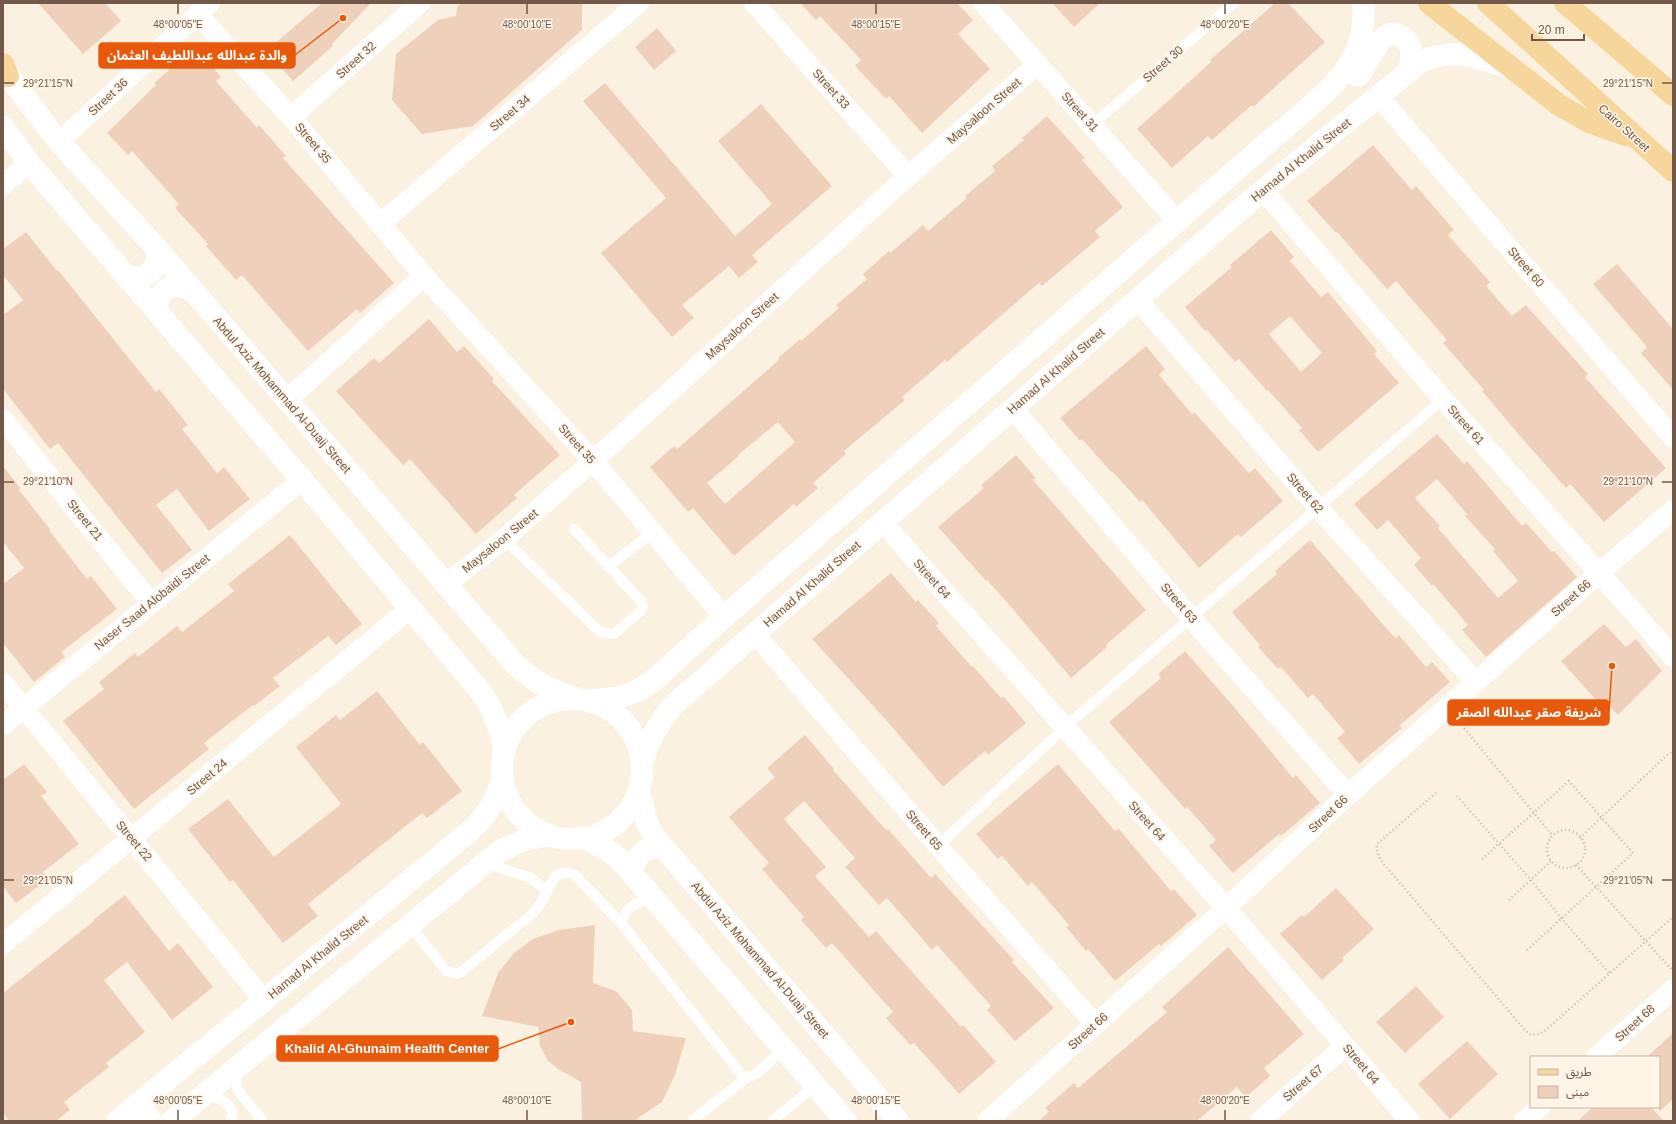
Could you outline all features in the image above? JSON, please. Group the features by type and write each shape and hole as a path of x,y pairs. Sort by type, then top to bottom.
{"main road":[{"path":"1429,3 1573,114 1589,122 1635,138"},
{"name":"Cairo Street","path":"1488,3 1673,171"},
{"path":"1565,3 1673,95"}],"street":[{"name":"Street 32","path":"291,117 420,3"},
{"name":"Street 34","path":"380,224 639,3"},
{"name":"Street 33","path":"754,3 908,176"},
{"name":"Street 31","path":"983,3 1177,221"},
{"path":"584,700 612,711 630,728 636,739 642,763 641,782 630,808 617,822 601,832 583,838 566,839 548,835 534,828 521,818 508,800 502,780 501,770 504,750 514,728 532,710 554,700 584,700 620,697 639,690 654,680 1057,325 1337,82 1348,68 1357,51 1362,34 1364,17 1363,3"},
{"name":"Street 35","path":"204,9 291,117 424,276 593,461 724,617"},
{"name":"Street 36","path":"59,142 204,9"},
{"path":"1323,95 1335,92 1354,79 1362,71 1379,41 1389,35 1400,36 1408,43 1412,54 1408,72"},
{"name":"Hamad Al Khalid Street","path":"642,763 652,736 667,711 882,522 1082,350 1137,299 1263,190 1408,72 1431,57 1444,54 1472,56 1514,69"},
{"name":"Maysaloon Street","path":"445,585 504,539 593,461 908,176 1038,65"},
{"name":"Abdul Aziz Mohammad Al-Duaij Street","path":"5,70 59,142 158,250 445,585 524,673 550,689 584,700"},
{"name":"Street 60","path":"1379,97 1673,438"},
{"path":"3,127 29,163 411,608 487,701 498,723 504,750"},
{"path":"3,184 29,163"},
{"name":"Street 61","path":"1263,190 1443,399 1599,572 1673,657"},
{"path":"126,276 134,278 143,277 150,273 156,267 158,250"},
{"path":"287,400 424,276"},
{"path":"157,311 157,302 161,294 167,289 176,286 184,287 192,291"},
{"name":"Street 62","path":"1137,299 1318,508 1476,682"},
{"path":"1057,325 1059,341 1065,347 1073,350 1082,350"},
{"path":"1025,354 1040,360 1046,374 1044,382"},
{"name":"Street 63","path":"1013,409 1191,618 1348,796"},
{"name":"Street 21","path":"3,419 151,603"},
{"name":"Naser Saad Alobaidi Street","path":"3,725 302,480"},
{"name":"Street 66","path":"987,1121 1599,572 1673,510"},
{"name":"Street 64","path":"882,522 1226,908 1410,1121"},
{"name":"Street 24","path":"3,944 411,608"},
{"name":"Street 65","path":"755,634 938,846 1095,1024"},
{"name":"Street 22","path":"3,683 264,1000"},
{"name":"Hamad Al Khalid Street","path":"117,1121 469,832 487,814 492,806 502,780"},
{"name":"Abdul Aziz Mohammad Al-Duaij Street","path":"638,791 648,826 658,841 898,1121"},
{"path":"172,1121 500,851 511,845 531,838 548,835"},
{"path":"583,838 608,850 632,873 846,1121"},
{"path":"632,873 636,858 648,848 663,847"},
{"name":"Street 68","path":"1597,1056 1673,989"},
{"name":"Street 67","path":"1260,1121 1345,1046"},
{"path":"145,1098 144,1112 151,1121"},
{"path":"1524,1121 1539,1108"}],"lane":[{"name":"Street 30","path":"1092,125 1234,3"},
{"path":"938,846 1064,728 1443,399"},
{"path":"504,539 600,632 614,634 641,611 643,606 642,602 574,530"},
{"path":"608,567 653,532"},
{"path":"485,863 531,878 547,891"},
{"path":"410,925 446,971 456,974 460,973 532,914 541,903 556,876 560,873 571,873 576,876 621,923 745,1079"},
{"path":"621,923 623,916 633,904 647,899 655,900"},
{"path":"692,1121 745,1079 757,1073 775,1056 781,1045"},
{"path":"235,1070 237,1089 263,1121"},
{"path":"772,1121 816,1085"},
{"path":"205,1095 213,1095 220,1098 230,1107 233,1114 230,1121"}],"path":[{"path":"1447,708 1553,836"},
{"path":"1580,838 1666,756 1673,752"},
{"path":"1482,859 1569,781 1633,853 1527,950"},
{"path":"1436,793 1377,844 1376,852 1389,870 1524,1029 1531,1035 1540,1034 1547,1029 1673,917"},
{"path":"1457,796 1532,880 1561,918 1610,974"},
{"path":"1567,831 1574,833 1580,838 1584,844 1584,852 1582,860 1576,865 1570,868 1563,868 1551,861 1547,848 1549,841 1553,836 1559,832 1567,831"},
{"path":"1509,900 1551,861"},
{"path":"1576,865 1673,971"}],"building":[{"path":"38,3 105,3 121,21 83,54"},
{"path":"322,3 371,3 332,44 333,46 293,81 266,51"},
{"path":"462,3 582,3 582,30 473,126 422,134 392,100 396,54 438,20 456,16 457,7"},
{"path":"800,3 957,3 973,20 958,34 990,69 922,133 889,96 886,99 855,66 861,60 820,16 816,20"},
{"path":"1052,3 1100,3 1074,27"},
{"path":"1275,3 1288,3 1325,42 1253,107 1252,105 1212,140 1208,136 1172,168 1137,129 1212,61 1210,60"},
{"path":"657,28 676,51 654,70 635,47"},
{"path":"195,47 221,77 216,81 257,128 259,125 286,156 283,158 394,283 360,313 357,309 308,351 242,275 236,280 206,246 208,244 175,208 179,204 132,151 128,155 107,133 156,85 154,83"},
{"path":"605,83 735,236 772,204 718,141 761,104 832,186 752,255 758,262 739,278 729,266 682,305 694,318 672,337 601,253 666,198 583,101"},
{"path":"1047,116 1085,158 1082,160 1123,207 1095,231 1100,237 1042,286 1039,283 947,362 945,360 902,397 905,400 844,451 846,454 813,483 818,488 796,507 794,504 734,556 693,508 688,512 650,467 674,446 677,449 779,360 778,358 800,339 801,341 839,308 836,305 867,279 863,274 889,251 890,253 923,225 928,231 967,198 965,196 995,171 992,166 1024,140 1022,138","holes":["778,422 795,442 725,504 707,483"]},
{"path":"1373,145 1412,190 1416,186 1454,230 1448,235 1490,282 1486,286 1512,316 1526,305 1588,374 1585,377 1666,468 1604,522 1570,484 1566,488 1520,436 1482,391 1484,390 1443,343 1447,340 1396,281 1387,289 1337,232 1336,233 1307,201"},
{"path":"1271,230 1294,257 1290,261 1321,297 1328,292 1377,351 1374,354 1399,383 1318,452 1299,430 1302,428 1268,390 1267,391 1239,359 1235,362 1207,330 1205,331 1185,307 1232,267 1230,265","holes":["1290,316 1322,353 1301,372 1269,334"]},
{"path":"26,232 156,392 159,389 188,425 182,429 217,473 224,467 250,499 209,531 177,489 156,505 192,550 162,573 58,443 50,449 3,389 3,315 23,300 3,275 3,249"},
{"path":"1617,264 1673,329 1673,390 1641,353 1647,347 1593,284"},
{"path":"429,319 457,352 464,346 494,379 492,381 560,455 514,495 517,498 476,534 410,459 403,465 336,391 374,358 379,363"},
{"path":"1146,346 1165,369 1159,375 1192,414 1194,412 1249,473 1255,468 1283,501 1241,537 1238,534 1199,568 1142,500 1140,502 1082,439 1080,441 1060,418"},
{"path":"1437,434 1464,464 1467,461 1522,526 1526,523 1577,577 1486,657 1462,630 1468,625 1433,584 1432,586 1414,565 1421,558 1388,520 1377,530 1354,504","holes":["1437,479 1467,514 1465,516 1495,549 1493,551 1518,581 1498,598 1438,528 1440,526 1415,498"]},
{"path":"1016,455 1036,478 1033,480 1146,610 1106,645 1107,647 1071,678 1011,607 938,527 984,488 981,485"},
{"path":"3,466 20,488 19,490 87,579 91,576 117,609 61,652 65,657 34,682 3,643 3,584 24,568 3,542"},
{"path":"290,535 362,624 336,645 328,636 273,678 280,686 204,743 209,749 134,809 63,721 104,689 99,682 135,653 138,657 177,626 182,632 234,591 228,584"},
{"path":"1310,540 1395,638 1399,635 1426,667 1432,662 1450,682 1399,726 1402,728 1359,764 1337,738 1345,732 1313,694 1308,698 1281,667 1278,669 1258,647 1260,645 1232,612 1277,574 1275,571"},
{"path":"891,573 916,602 918,600 939,623 936,626 972,667 973,666 1001,698 1003,696 1026,723 988,755 985,751 943,787 887,721 812,639"},
{"path":"1604,624 1626,647 1636,639 1662,671 1618,715 1602,699 1598,702 1561,661"},
{"path":"1185,651 1293,778 1296,775 1320,803 1281,836 1279,834 1233,873 1209,846 1216,840 1187,807 1185,809 1109,722 1161,678 1158,674"},
{"path":"377,691 420,745 423,742 462,791 427,818 422,813 308,904 318,916 283,943 233,880 230,882 188,829 228,799 274,857 341,804 296,747 336,715 340,720"},
{"path":"805,735 834,769 833,770 886,830 888,829 931,878 935,874 1014,960 1012,962 1054,1008 1015,1041 987,1010 991,1006 937,945 932,950 887,898 879,905 845,867 855,858 804,801 784,819 826,867 815,876 869,937 876,931 961,1027 963,1025 996,1062 959,1094 914,1043 910,1045 886,1018 893,1012 832,943 826,948 801,920 804,917 762,869 769,863 729,817 775,777 767,768"},
{"path":"24,764 47,792 41,796 79,844 43,872 48,879 16,903 3,886 3,780"},
{"path":"1058,764 1115,831 1118,828 1171,891 1174,889 1197,915 1161,946 1159,944 1115,981 1088,949 1086,951 1066,927 1069,925 1032,882 1028,886 1002,856 998,859 976,834"},
{"path":"1336,888 1374,929 1342,958 1344,960 1322,980 1280,934 1302,915 1304,917"},
{"path":"125,895 169,951 178,943 213,987 172,1020 127,962 104,980 145,1032 106,1063 109,1067 64,1102 70,1110 56,1121 9,1121 3,1113 3,993"},
{"path":"595,925 593,983 616,991 632,1010 633,1031 686,1038 675,1075 662,1102 635,1120 631,1121 582,1121 581,1082 558,1069 548,1061 540,1046 538,1027 482,1016 498,973 514,953 533,939 559,930"},
{"path":"1228,947 1304,1034 1264,1068 1270,1076 1246,1097 1237,1087 1197,1121 1039,1121 1049,1112 1045,1108 1074,1083 1078,1088 1167,1012 1162,1007"},
{"path":"1416,986 1444,1017 1405,1053 1376,1022"},
{"path":"1673,1033 1673,1099 1659,1112 1660,1056 1648,1056"},
{"path":"1467,1041 1498,1074 1450,1119 1418,1084"},
{"path":"1592,1108 1652,1108 1664,1121 1578,1121"}],"place":[{"name":"والدة عبدالله عبداللطيف العثمان","path":"343,18"},
{"name":"شريفة صقر عبدالله الصقر","path":"1612,666"},
{"name":"Khalid Al-Ghunaim Health Center","path":"571,1022"}]}
